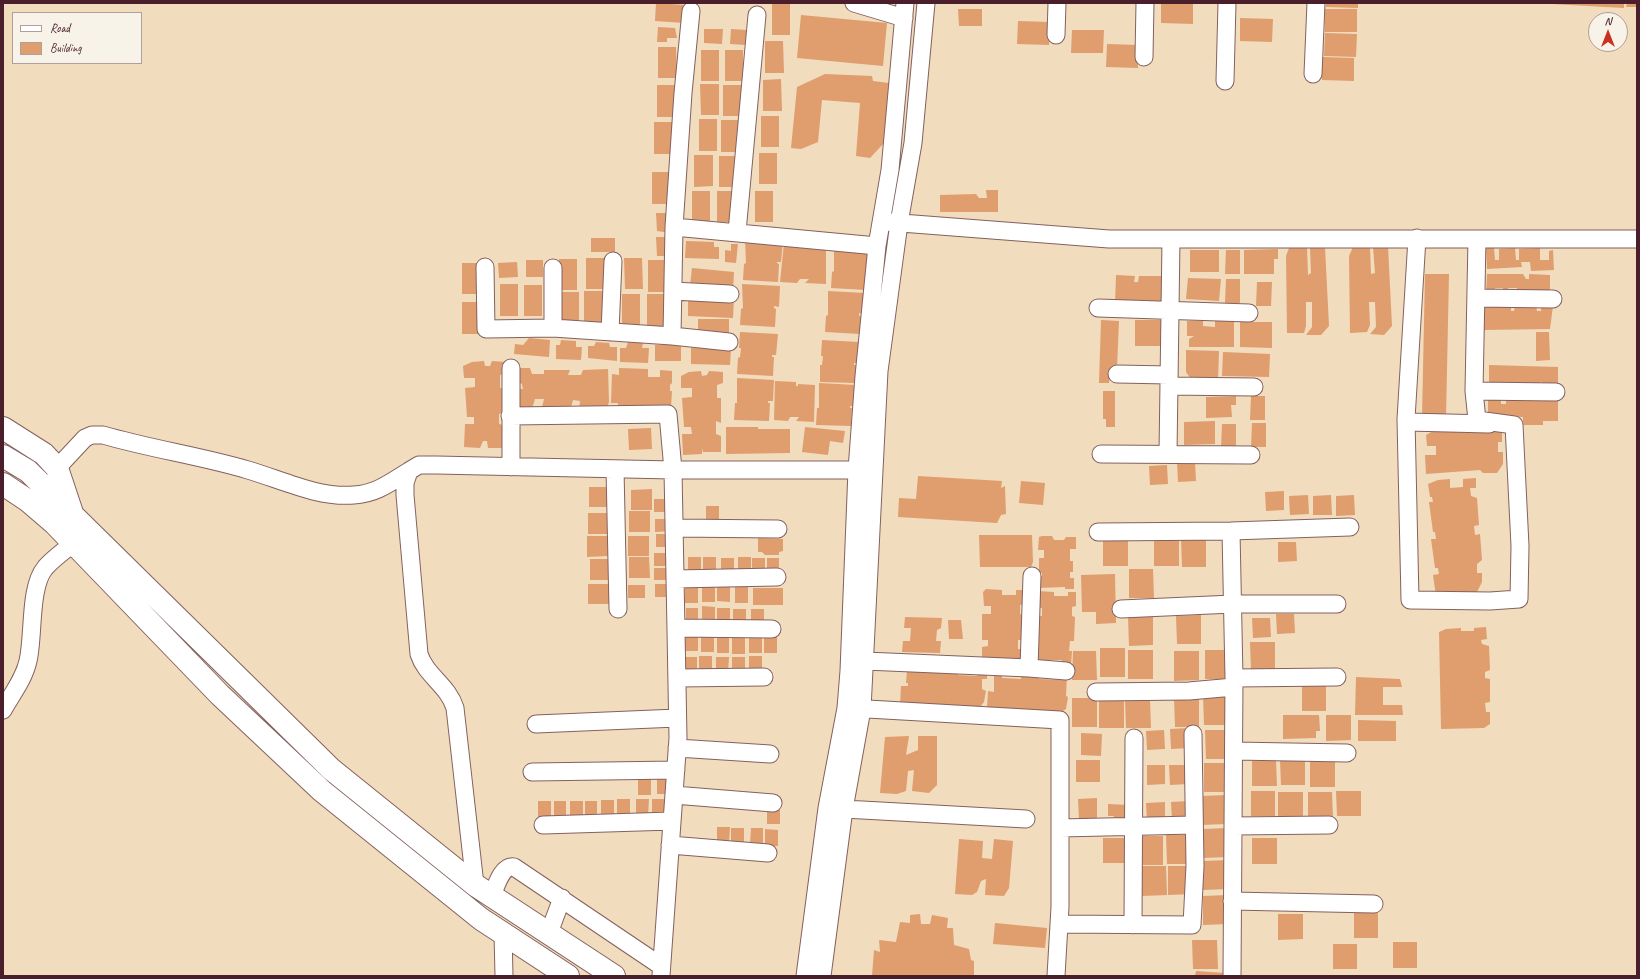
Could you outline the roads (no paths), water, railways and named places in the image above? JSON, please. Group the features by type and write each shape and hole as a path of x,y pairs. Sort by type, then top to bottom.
{"main road":[{"path":"3,428 51,461 81,537 220,695 322,791 482,919 568,976"},
{"path":"3,456 28,471 73,516"},
{"path":"3,484 27,500 55,524 81,537 331,769 483,890 614,976"}],"street":[{"path":"822,976 844,809 854,708 849,671 857,470 864,376 877,246 890,170 904,10 854,3"},
{"path":"804,976 827,808 865,661 879,371 899,223 913,143 926,3"},
{"path":"1056,35 1057,3"},
{"path":"1144,57 1145,3"},
{"path":"1225,81 1227,3"},
{"path":"1313,74 1316,3"},
{"path":"672,336 674,227 683,93 691,11"},
{"path":"737,232 757,15"},
{"path":"882,221 1110,239 1637,239"},
{"path":"674,227 877,246"},
{"path":"1417,238 1407,422 1410,600 1490,601 1519,599 1520,546 1514,425"},
{"path":"1168,454 1171,239"},
{"path":"1477,239 1474,392 1477,420 1514,425"},
{"path":"610,332 613,261"},
{"path":"485,267 486,328 552,328 672,336 729,342"},
{"path":"552,268 552,328"},
{"path":"673,291 730,294"},
{"path":"1476,298 1553,299"},
{"path":"1098,308 1249,313"},
{"path":"511,368 511,466"},
{"path":"1117,374 1169,380 1254,386"},
{"path":"1474,392 1556,392"},
{"path":"510,416 668,414 673,470 677,748 661,971"},
{"path":"1407,422 1514,425"},
{"path":"51,461 92,434 104,434 248,470 335,496 355,496 379,490 419,465 673,470 857,470"},
{"path":"1101,454 1251,455"},
{"path":"615,469 618,609"},
{"path":"409,471 405,483 405,495 419,654 427,669 448,692 455,708 483,890"},
{"path":"1098,532 1231,531 1350,527"},
{"path":"674,528 778,529"},
{"path":"1231,531 1234,683 1232,976"},
{"path":"3,710 25,671 29,659 36,594 41,576 45,568 81,537"},
{"path":"1029,668 1032,576"},
{"path":"675,579 777,578"},
{"path":"1121,610 1233,604 1337,604"},
{"path":"676,628 772,629"},
{"path":"865,661 1066,671"},
{"path":"677,678 764,677"},
{"path":"1096,692 1189,691 1234,683 1337,677"},
{"path":"854,708 1060,720 1059,924 1056,976"},
{"path":"536,724 677,718"},
{"path":"1059,924 1192,925 1194,826 1193,734"},
{"path":"1133,925 1134,738"},
{"path":"677,748 770,754"},
{"path":"1234,751 1347,753"},
{"path":"532,772 676,770"},
{"path":"674,795 773,803"},
{"path":"844,809 1026,819"},
{"path":"544,825 672,820"},
{"path":"1233,826 1329,825"},
{"path":"1060,828 1194,826"},
{"path":"670,845 768,852"},
{"path":"483,890 505,870 514,867 562,898 661,971"},
{"path":"549,933 562,898"},
{"path":"1232,901 1374,904"},
{"path":"503,933 504,976"}]}
